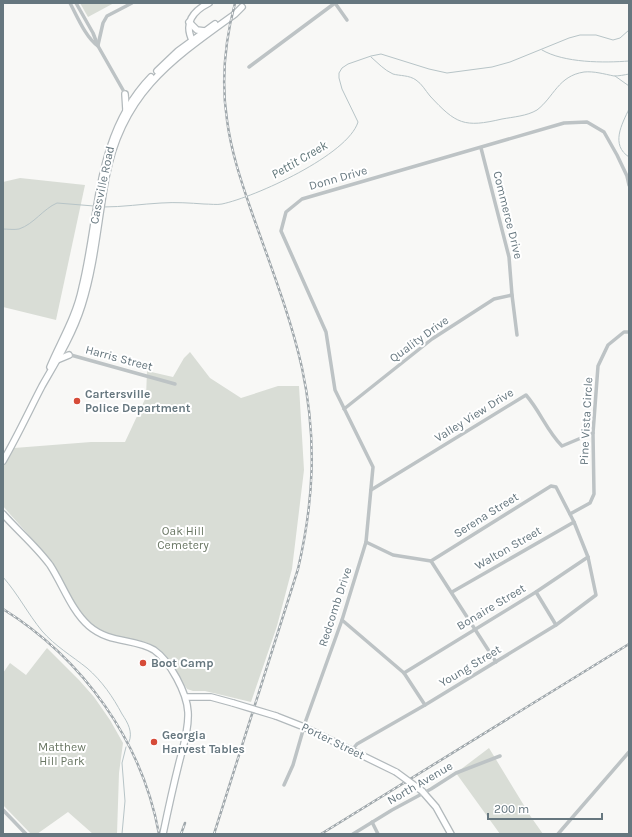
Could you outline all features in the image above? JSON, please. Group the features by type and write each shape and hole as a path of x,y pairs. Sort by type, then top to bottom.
{"main road":[{"path":"193,42 189,32 191,18 195,12 209,3"},
{"name":"Cassville Road","path":"42,387 76,320 84,299 104,175 112,141 126,110 158,75 205,31 247,3"},
{"name":"Cassville Road","path":"104,175 117,138 137,92 167,60 235,14 242,7"},
{"path":"190,22 197,30 205,31"},
{"path":"126,110 125,93 132,94 137,92"},
{"name":"Cassville Road","path":"3,461 57,360 59,351"},
{"path":"57,360 69,354"},
{"name":"Cassville Road","path":"3,454 15,437"},
{"path":"3,514 45,559 58,578 77,612 87,624 110,638 144,646 157,652 168,666 186,697 188,712 187,726 163,834"},
{"name":"Porter Street","path":"186,697 211,697 276,716 304,727 396,772 423,792 436,807 451,834"}],"street":[{"path":"70,3 88,36 93,43 98,46"},
{"path":"76,3 93,33 98,46 132,104"},
{"path":"98,46 103,23 107,16 132,3"},
{"path":"249,67 335,3 347,20"},
{"name":"Donn Drive","path":"371,490 373,468 335,390 326,332 281,231 286,212 302,199 564,123 587,122 604,132 627,176 629,185"},
{"name":"Commerce Drive","path":"481,148 509,257 517,335"},
{"name":"Quality Drive","path":"344,410 432,339 494,299 512,295"},
{"name":"Pine Vista Circle","path":"570,514 590,502 594,494 593,433 598,366 608,345 624,332 629,332"},
{"name":"Harris Street","path":"59,351 175,384"},
{"name":"Valley View Drive","path":"371,490 526,395 534,404 554,438 562,446 593,433"},
{"name":"Serena Street","path":"431,561 551,486 556,487 570,514"},
{"name":"Redcomb Drive","path":"284,784 292,765 342,620 366,542 371,490"},
{"path":"570,514 588,557"},
{"name":"Walton Street","path":"452,592 574,522"},
{"path":"366,542 393,555 431,561 496,662"},
{"name":"Bonaire Street","path":"404,673 475,628 536,592 588,557"},
{"name":"Young Street","path":"352,750 357,744 425,705 556,625 596,595 588,557"},
{"path":"536,592 556,625"},
{"path":"342,620 404,673 425,705"},
{"path":"558,834 629,752"},
{"name":"North Avenue","path":"353,834 456,772 500,756"},
{"path":"626,756 629,760"},
{"path":"3,810 26,834"},
{"path":"372,822 378,834"}],"green space":[{"path":"80,3 114,3 88,17"},
{"path":"20,178 85,185 56,320 3,307 3,182"},
{"name":"Oak Hill Cemetery","path":"190,352 210,378 241,398 278,386 299,386 304,470 292,569 277,626 251,702 205,691 193,691 187,689 170,661 157,648 142,641 108,634 92,625 75,605 54,567 36,543 3,506 3,467 14,448 91,442 125,442 146,397 147,371 173,377 184,358"},
{"name":"Matthew Hill Park","path":"47,648 94,697 110,720 123,743 119,773 117,834 93,834 68,812 37,834 31,834 3,805 3,673 10,663 26,675"},
{"path":"489,748 543,834 500,834 456,773"}],"waterway":[{"name":"Pettit Creek","path":"103,207 167,203 222,204 256,193 299,173 337,148 351,135 358,122 342,89 339,73 342,68 348,64 371,56 381,54 447,73 492,67 510,62 580,35 596,35 613,40 620,38 629,30"},
{"path":"542,50 573,60 596,62 629,61"},
{"name":"Pettit Creek","path":"371,57 393,74 410,77 416,80 447,113 454,118 469,123 489,122 529,114 543,105 562,82 575,74 584,72 614,76 629,74"},
{"path":"615,76 629,86"},
{"path":"629,109 619,134 620,147 629,157"},
{"name":"Pettit Creek","path":"3,229 19,229 24,227 57,203 94,206"},
{"path":"3,577 42,631 58,646 98,678 115,701 128,724 130,731 129,742"},
{"path":"122,834 125,801 122,763 126,747"}],"railway":[{"path":"214,834 298,569 307,518 312,469 310,419 302,368 292,328 240,177 229,132 225,105 224,76 226,46 235,3"},
{"path":"3,609 32,629 59,652 105,705 123,735 139,767 151,800 159,834"},
{"path":"321,834 629,644"},
{"path":"181,834 185,823"}],"place":[{"name":"Cartersville Police Department","path":"77,401"},
{"name":"Boot Camp","path":"143,663"},
{"name":"Georgia Harvest Tables","path":"154,742"}]}
